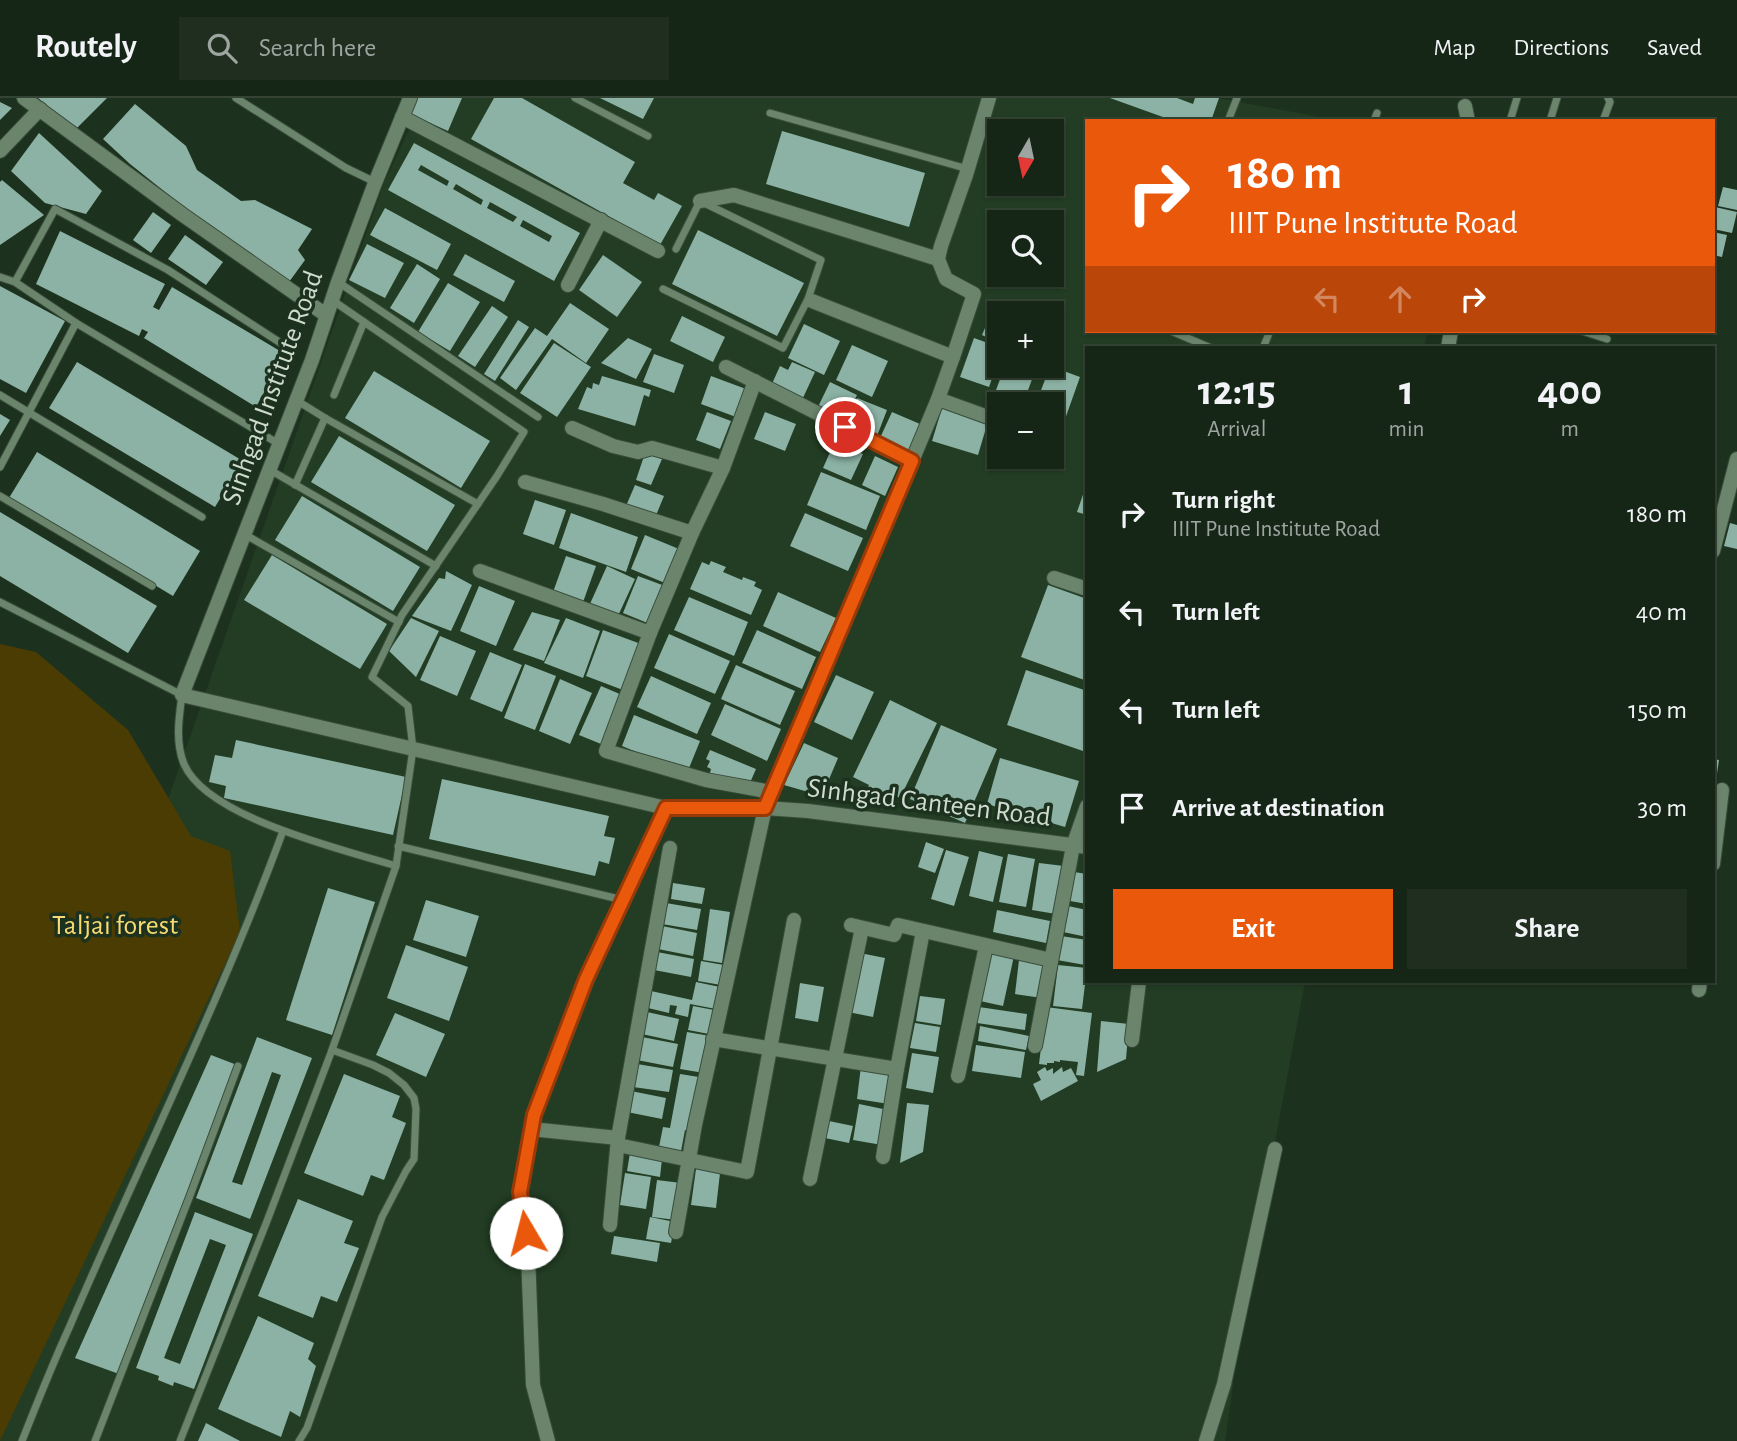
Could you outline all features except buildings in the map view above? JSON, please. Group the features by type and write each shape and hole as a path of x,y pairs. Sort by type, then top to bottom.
{"street":[{"path":"24,98 183,215 326,315"},
{"name":"Sinhgad Institute Road","path":"183,695 296,400 375,183 410,98"},
{"path":"676,1232 713,1040 765,808 938,399 974,294 946,279 939,258 989,98"},
{"path":"1463,102 1467,119"},
{"path":"0,151 40,110"},
{"path":"402,117 658,251"},
{"path":"700,201 734,195 939,258"},
{"path":"568,285 601,220"},
{"path":"810,300 953,357"},
{"path":"726,367 912,461"},
{"path":"755,382 723,468 650,633 606,751 706,780 771,792"},
{"path":"938,399 987,417"},
{"path":"572,428 613,446 638,452 652,448 723,468"},
{"path":"1715,543 1737,459"},
{"path":"525,482 692,533"},
{"path":"480,571 650,633"},
{"path":"1054,578 1085,588"},
{"name":"Sinhgad Canteen Road","path":"183,695 666,808 808,811 1080,846"},
{"path":"1715,834 1718,789 1737,792"},
{"path":"548,1441 533,1385 528,1254 520,1192 531,1129 586,979 666,808"},
{"path":"1035,1046 1051,960 1085,817"},
{"path":"611,1225 618,1141 670,848"},
{"path":"531,1129 618,1141 747,1172 794,920"},
{"path":"810,1179 857,926 894,935 898,925 1051,960"},
{"path":"883,1157 923,931"},
{"path":"958,1076 986,946"},
{"path":"1132,1041 1139,983"},
{"path":"713,1040 897,1069"},
{"path":"1206,1441 1224,1384 1275,1149"}],"lane":[{"path":"236,98 346,168 375,183"},
{"path":"575,98 648,136"},
{"path":"1229,119 1237,98"},
{"path":"1511,119 1517,98"},
{"path":"1551,119 1557,98"},
{"path":"1604,119 1610,102 1608,98"},
{"path":"770,113 968,169"},
{"path":"663,289 783,348 810,300 821,260 700,201 676,249"},
{"path":"16,282 55,209 168,270 293,351"},
{"path":"0,277 16,282 76,323 279,444"},
{"path":"338,282 538,417"},
{"path":"180,1441 332,1050 396,866 413,749 408,706 372,677 399,622 524,432 332,300"},
{"path":"334,395 364,322"},
{"path":"0,467 76,323"},
{"path":"1176,333 1206,346"},
{"path":"1589,333 1607,339"},
{"path":"0,395 202,517"},
{"path":"296,400 478,504"},
{"path":"295,485 325,418"},
{"path":"269,470 436,566"},
{"path":"0,496 152,586"},
{"path":"244,534 399,622"},
{"path":"0,602 183,695 178,742 180,755 190,775 201,788 238,811 283,831 396,866"},
{"path":"22,1441 69,1328 213,1007 283,831"},
{"path":"398,846 623,900"},
{"path":"299,1441 307,1428 382,1217 414,1159 414,1098 404,1085 389,1073 332,1050"},
{"path":"94,1441 238,1066"}],"shaded area":[{"path":"424,98 1217,98 1330,119 1085,119 1085,333 1428,333 1424,346 1085,346 1085,983 1305,983 1245,1301 1225,1441 0,1441 0,1279 384,183"}],"green space":[{"name":"Taljai forest","path":"0,644 36,652 128,730 191,836 230,851 240,932 0,1441"}],"route":[{"path":"526,1233 520,1192 534,1115 586,979 666,808 765,808 912,461 845,427"}]}
